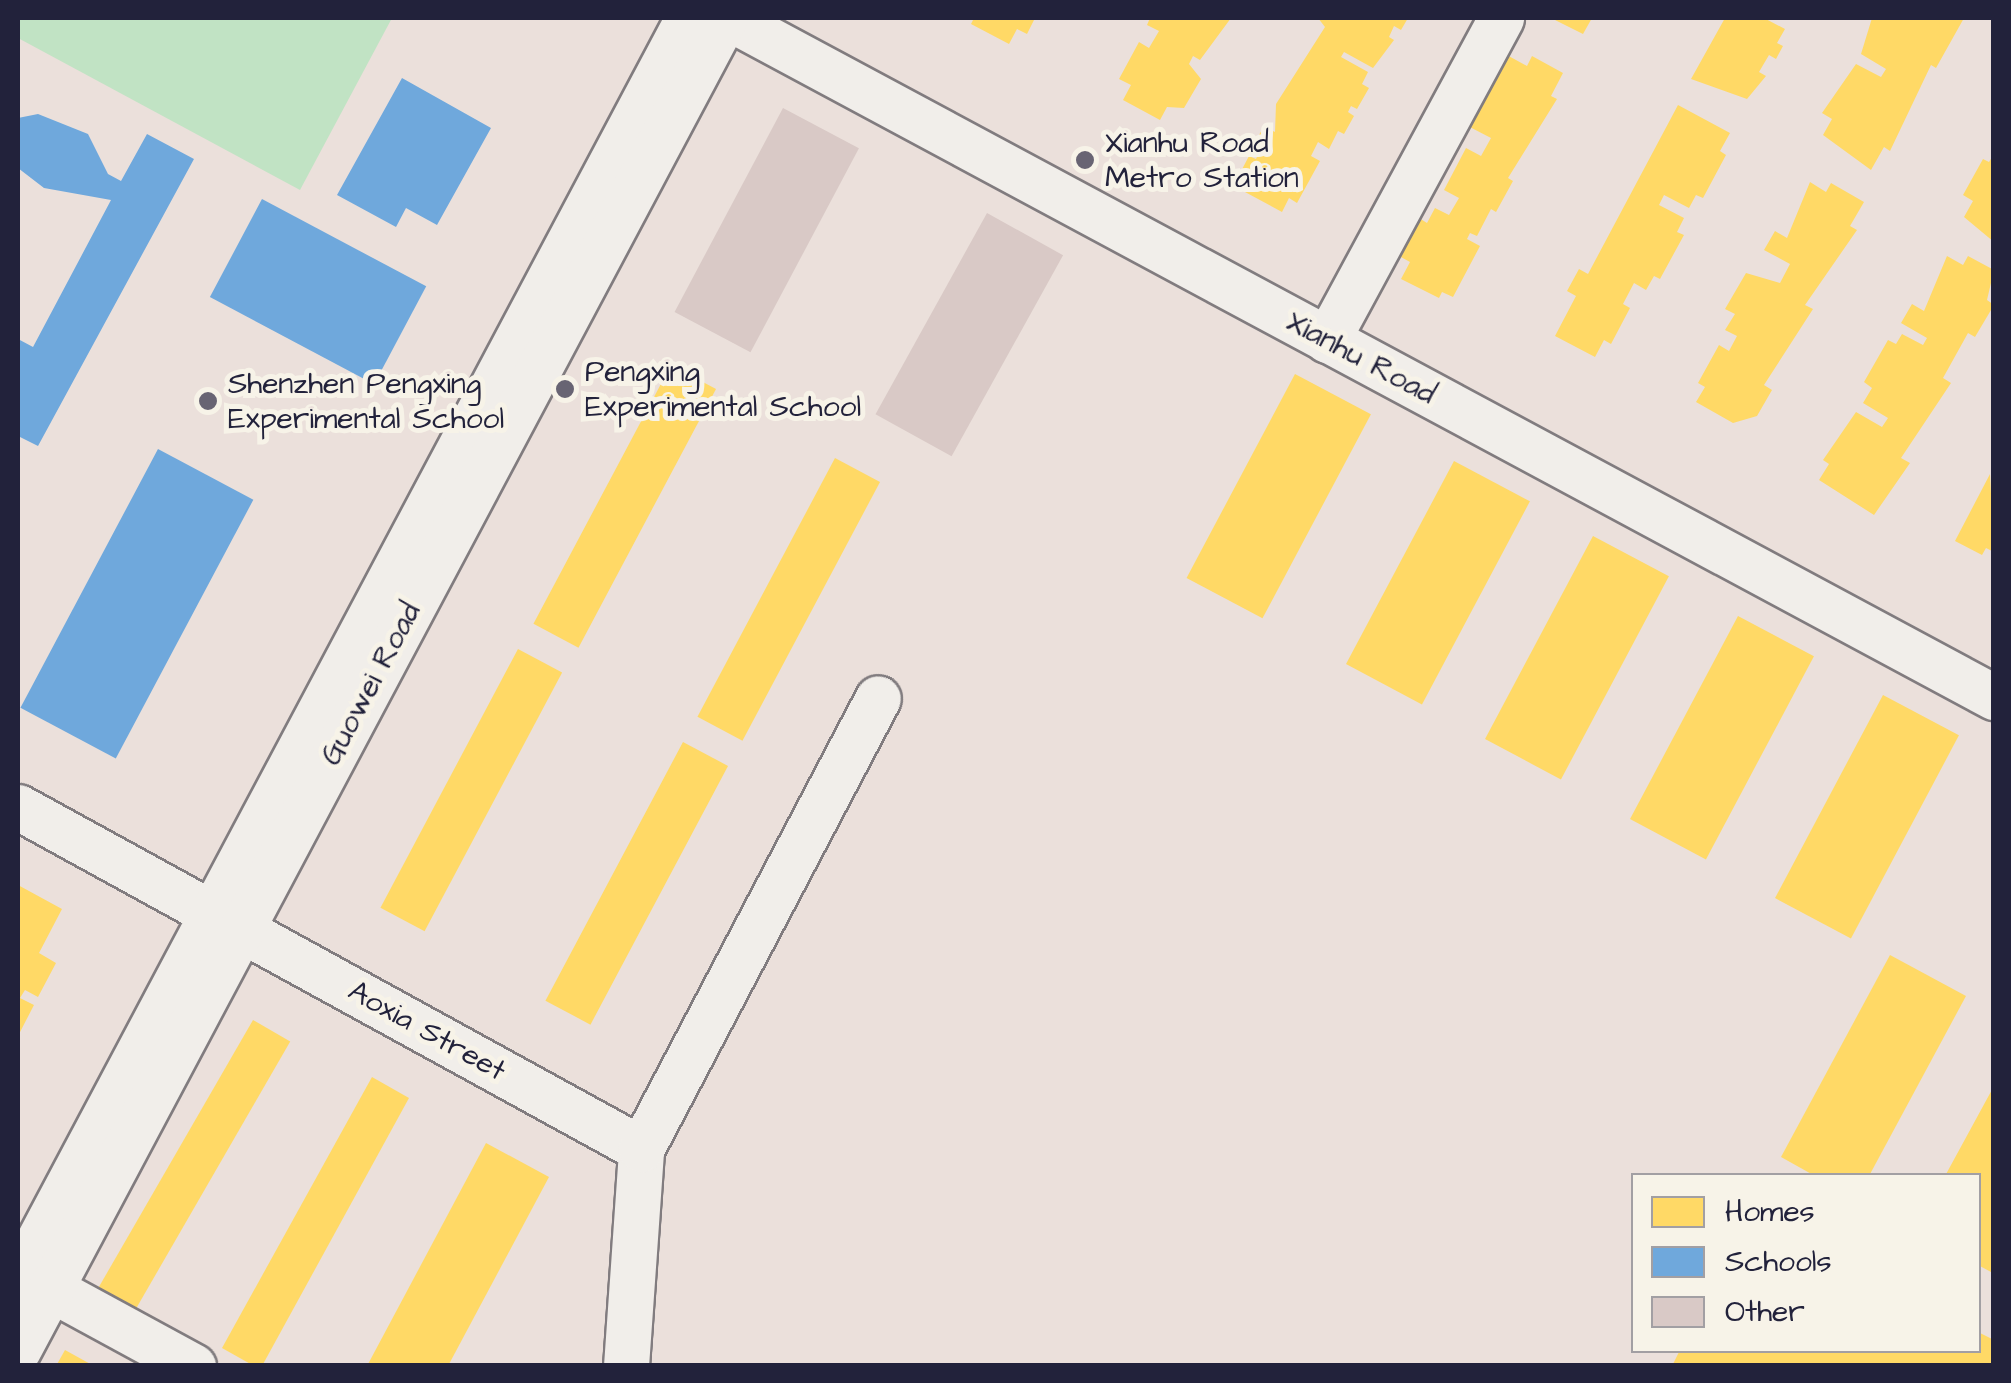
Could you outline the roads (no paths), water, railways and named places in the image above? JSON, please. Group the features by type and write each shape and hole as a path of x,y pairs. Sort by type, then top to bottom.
{"street":[{"path":"1327,340 1501,18"},
{"name":"Xianhu Road","path":"703,19 1327,340 1994,697"},
{"name":"Guowei Road","path":"18,1350 29,1280 227,920 703,19"},
{"path":"626,1366 641,1149 878,698"},
{"name":"Aoxia Street","path":"18,806 641,1149"},
{"path":"29,1280 193,1366"}],"place":[{"name":"Xianhu Road Metro Station","path":"1085,160"},
{"name":"Pengxing Experimental School","path":"565,389"},
{"name":"Shenzhen Pengxing Experimental School","path":"208,401"}]}
